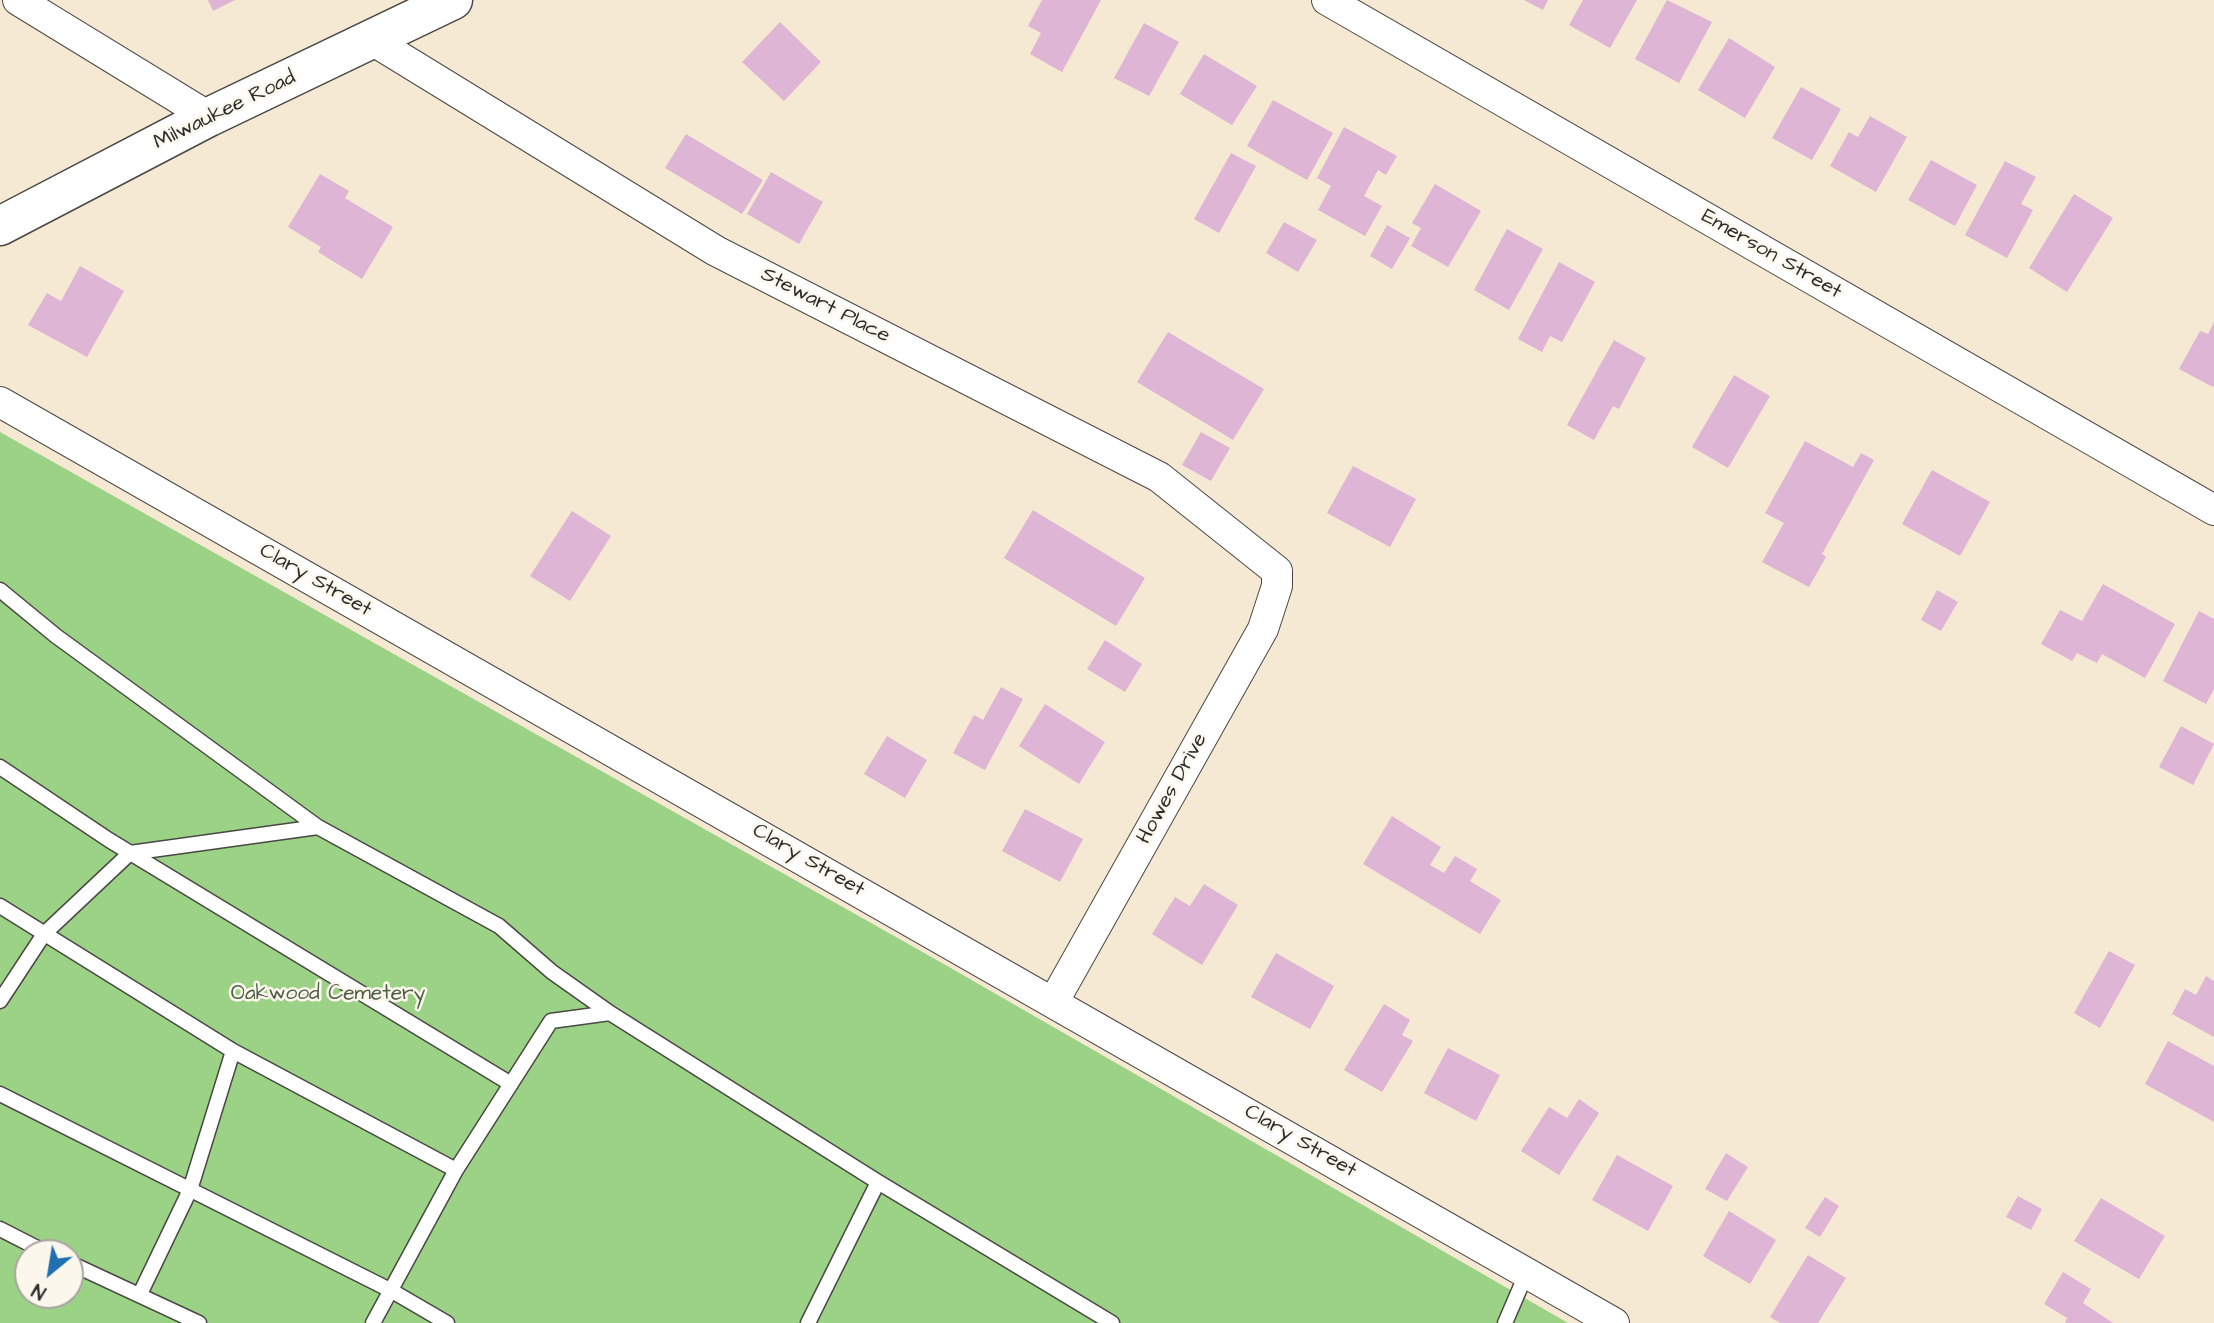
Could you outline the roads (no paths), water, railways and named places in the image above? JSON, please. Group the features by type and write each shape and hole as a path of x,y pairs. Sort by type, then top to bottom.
{"street":[{"path":"18,0 209,117"},
{"name":"Milwaukee Road","path":"0,226 209,117 453,0"},
{"name":"Emerson Street","path":"1327,0 2214,510"},
{"name":"Stewart Place","path":"372,40 716,251 1159,477 1277,571"},
{"name":"Clary Street","path":"0,402 1054,1001 1614,1323"},
{"name":"Howes Drive","path":"1054,1001 1263,629 1277,586 1277,571"}],"lane":[{"path":"0,590 55,636 318,827 499,926 552,972 610,1013 878,1182 1112,1323"},
{"path":"0,767 130,853 511,1083"},
{"path":"0,1001 44,934 130,853 318,827"},
{"path":"0,906 233,1051 456,1170"},
{"path":"373,1323 456,1170 551,1021 610,1013"},
{"path":"139,1294 190,1190 233,1051"},
{"path":"0,1094 392,1291 447,1323"},
{"path":"808,1323 878,1182"},
{"path":"0,1229 20,1239"},
{"path":"84,1269 199,1323"},
{"path":"1505,1323 1527,1272"}],"park label":[{"name":"Oakwood Cemetery","path":"328,995"}]}
